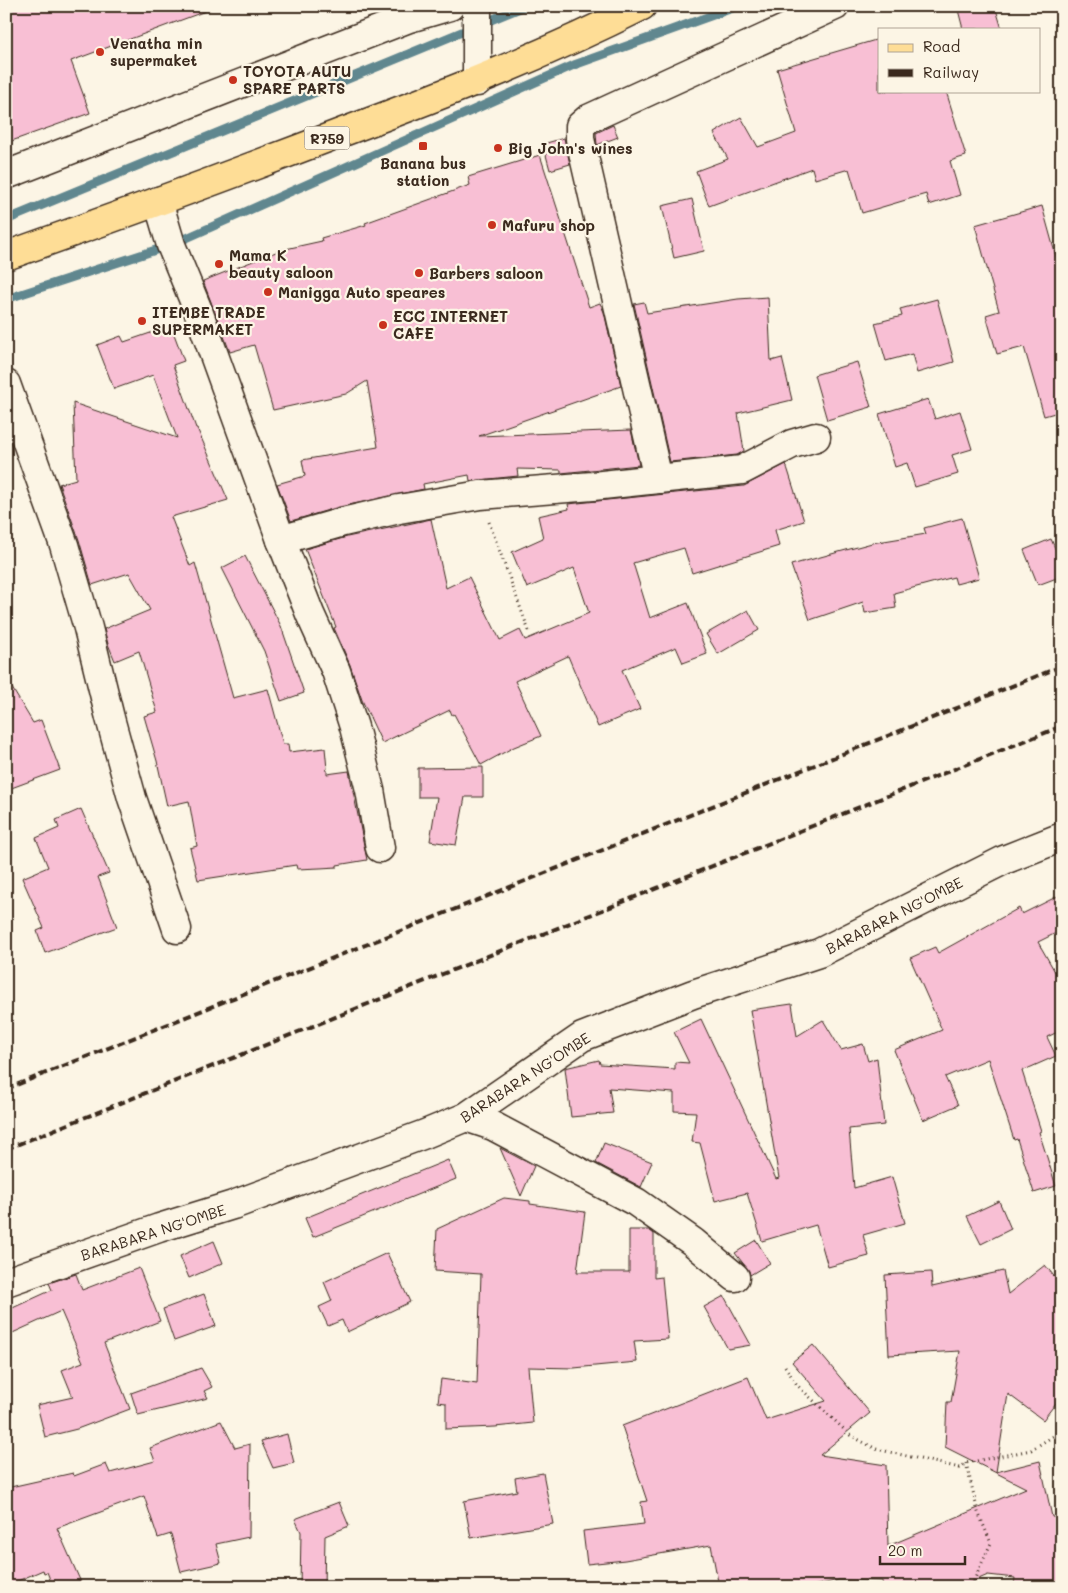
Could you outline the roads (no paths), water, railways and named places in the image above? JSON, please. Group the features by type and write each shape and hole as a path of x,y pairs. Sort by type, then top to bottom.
{"main road":[{"name":"R759","path":"6,256 158,202 477,82 597,29 642,6"}],"street":[{"path":"6,175 409,18 450,6"},
{"path":"477,6 477,82"},
{"path":"658,479 580,140 580,126 588,118 835,6"},
{"path":"158,202 171,245 197,308 280,540 310,614 336,671 354,727 370,790 380,848"},
{"path":"6,384 64,545 88,628 132,798 177,929"},
{"path":"280,540 342,522 480,495 742,470 792,444 816,437"},
{"name":"BARABARA NG'OMBE","path":"6,1282 158,1228 233,1206 466,1117 582,1037 693,994 819,953 1004,860 1062,837"},
{"path":"466,1117 494,1126 636,1202 693,1242 735,1278"}],"waterway":[{"path":"6,220 525,6"},
{"path":"6,299 171,245 574,65 738,6"}],"railway":[{"path":"6,1089 1062,666"},
{"path":"6,1149 1062,726"}],"place":[{"name":"Venatha min supermaket","path":"100,52"},
{"name":"TOYOTA AUTU SPARE PARTS","path":"233,80"},
{"name":"Banana bus station","path":"423,146"},
{"name":"Big John's wines","path":"498,148"},
{"name":"Mafuru shop","path":"492,225"},
{"name":"Mama K beauty saloon","path":"219,264"},
{"name":"Barbers saloon","path":"419,273"},
{"name":"Manigga Auto speares","path":"268,292"},
{"name":"ITEMBE TRADE SUPERMAKET","path":"142,321"},
{"name":"ECC INTERNET CAFE","path":"383,325"}]}
